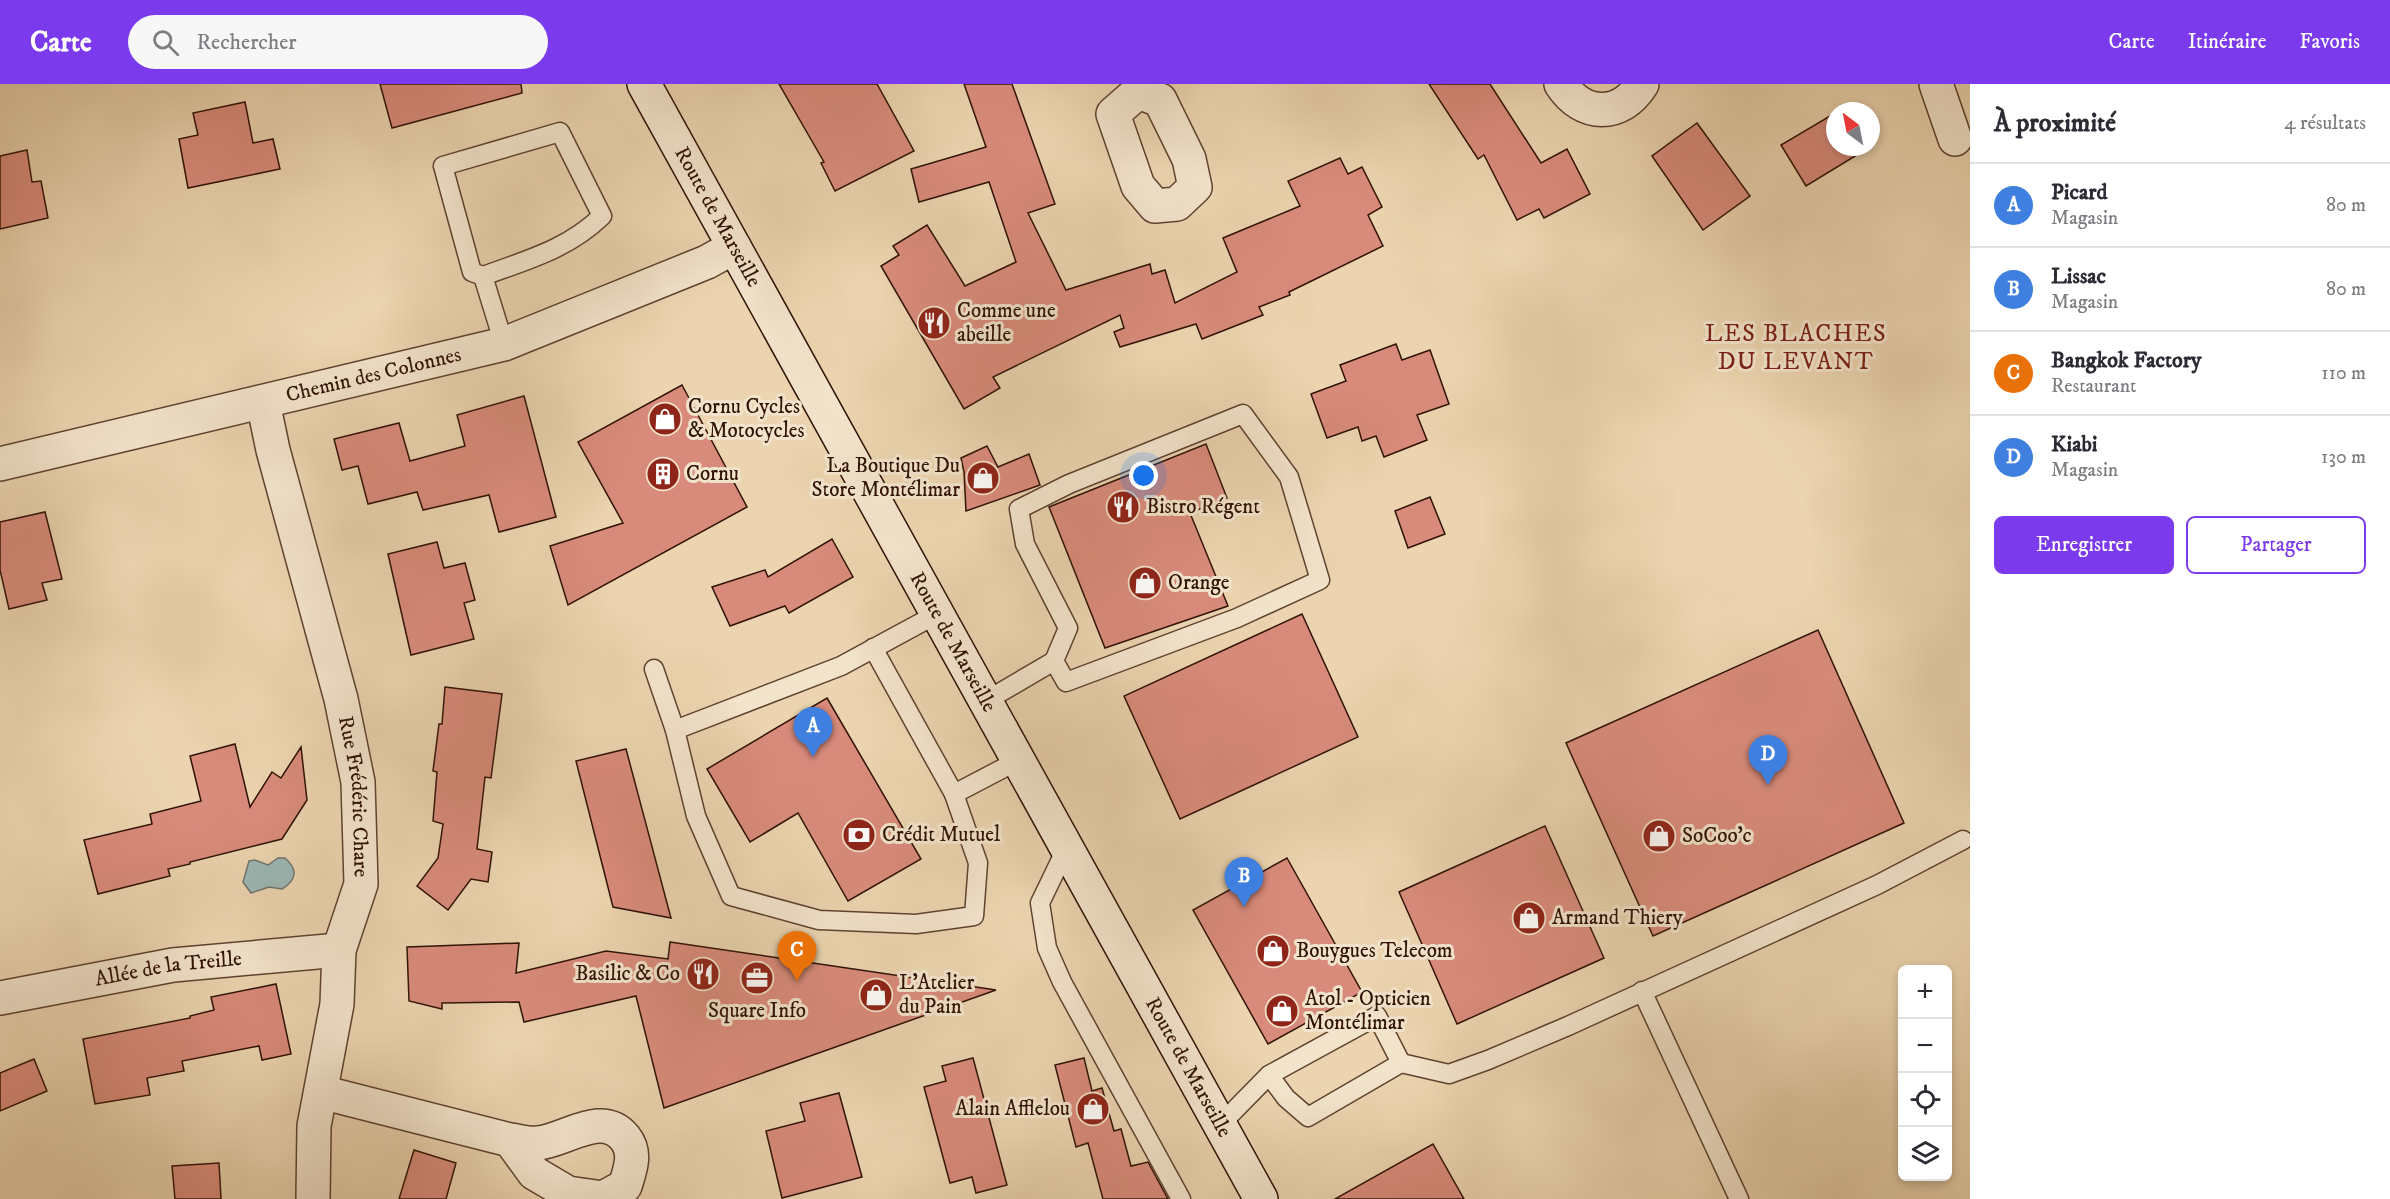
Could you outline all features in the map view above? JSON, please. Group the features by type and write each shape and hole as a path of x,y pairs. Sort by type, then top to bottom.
{"street":[{"name":"Route de Marseille","path":"644,84 1261,1199"},
{"path":"1561,84 1569,96 1581,105 1595,110 1610,109 1624,104 1635,95 1642,84"},
{"path":"1936,84 1955,139"},
{"name":"Chemin des Colonnes","path":"0,464 504,344 707,262 734,247"},
{"name":"Rue Frédéric Chare","path":"263,402 276,461 341,699 358,782 361,884 339,950 338,1004 314,1126 313,1199"},
{"name":"Allée de la Treille","path":"0,998 173,964 339,950"},
{"path":"321,1092 510,1140"}],"lane":[{"path":"560,132 602,216 585,232 560,247 483,276 472,272 443,166 560,132"},
{"path":"483,276 504,344"},
{"path":"984,702 1054,662 1068,628 1025,544 1019,509 1069,484 1243,414 1289,477 1320,580 1237,618 1066,682 1054,662"},
{"path":"675,730 841,666 937,614"},
{"path":"654,669 675,730 696,816 731,896 819,920 916,924 974,916 978,863 954,794 873,648"},
{"path":"954,794 1017,761"},
{"path":"1263,1082 1287,1098 1308,1117 1401,1063 1449,1074 1558,1030 1877,885 1963,840"},
{"path":"1066,849 1040,903 1047,948 1062,982 1181,1199"},
{"path":"1642,991 1738,1199"},
{"path":"1220,1125 1263,1082 1377,1016 1401,1063"}],"water":[{"path":"278,858 285,858 292,866 294,874 291,882 282,889 269,887 251,893 243,882 249,861 255,860 268,865"}],"building":[{"path":"380,84 521,84 522,93 392,128"},
{"path":"779,84 877,84 914,151 835,191 821,163 824,162"},
{"path":"964,84 1012,84 1055,204 1028,213 1066,290 1150,264 1152,274 1165,270 1175,303 1237,272 1223,238 1300,206 1288,181 1340,158 1348,174 1362,167 1382,207 1368,215 1383,246 1289,292 1290,295 1259,307 1263,315 1202,339 1196,324 1120,347 1114,332 1124,328 1120,315 993,377 1000,388 964,409 881,266 899,255 893,246 927,225 965,286 1016,262 989,182 919,202 911,169 986,147"},
{"path":"1429,84 1490,84 1541,163 1567,149 1590,194 1544,218 1539,209 1517,220 1484,155 1478,159"},
{"path":"245,102 253,143 273,139 280,169 188,188 179,139 198,135 193,113"},
{"path":"1826,118 1826,156 1855,156 1806,186 1781,145"},
{"path":"1697,123 1750,196 1703,230 1652,156"},
{"path":"27,150 32,182 41,181 48,218 0,229 0,156"},
{"path":"1396,344 1402,360 1430,350 1449,404 1417,415 1427,440 1384,457 1376,436 1362,441 1358,427 1327,438 1311,394 1346,381 1340,365"},
{"name":"Cornu","path":"682,385 747,507 568,605 550,546 623,523 578,442"},
{"path":"524,396 556,517 499,532 489,495 423,510 417,492 368,504 358,466 342,470 334,439 399,423 410,461 465,446 457,415"},
{"path":"1206,444 1227,498 1190,513 1228,606 1105,648 1049,507"},
{"path":"987,446 998,467 1029,454 1040,485 966,511 961,458"},
{"path":"1430,497 1445,534 1408,548 1395,511"},
{"path":"45,512 62,579 42,583 47,600 9,609 0,570 0,522"},
{"path":"832,539 853,577 789,613 785,606 730,626 712,587 765,570 768,577"},
{"path":"437,542 444,568 465,563 475,600 464,603 474,639 411,655 388,554"},
{"path":"1302,614 1358,737 1180,819 1124,696"},
{"path":"1818,630 1904,823 1653,936 1566,743"},
{"path":"445,687 502,694 491,778 485,777 477,849 492,852 488,882 471,879 448,910 417,886 438,858 443,824 433,821 437,772 433,771 439,724 442,724"},
{"path":"827,698 921,859 848,901 798,813 750,842 707,769"},
{"path":"235,744 250,807 272,772 281,778 301,747 307,800 282,839 190,862 190,864 168,869 170,876 98,894 84,840 152,824 150,814 201,801 190,756"},
{"path":"626,749 671,918 613,907 576,761"},
{"path":"1545,826 1604,958 1457,1024 1399,892"},
{"path":"1287,858 1362,992 1268,1044 1193,910"},
{"path":"670,942 996,990 664,1108 636,996 524,1022 519,1002 442,1003 442,1009 409,1001 407,947 519,943 516,973 606,951 668,959"},
{"path":"276,984 291,1054 262,1060 259,1046 182,1061 184,1071 147,1078 150,1095 95,1104 83,1039 190,1018 190,1016 214,1010 211,997"},
{"path":"973,1058 1007,1185 976,1193 972,1177 950,1183 924,1087 946,1081 942,1066"},
{"path":"1084,1058 1092,1091 1102,1088 1114,1131 1121,1129 1131,1166 1148,1162 1168,1199 1103,1199 1088,1143 1076,1147 1055,1065"},
{"path":"34,1059 47,1091 0,1111 0,1073"},
{"path":"839,1093 862,1177 782,1198 766,1131 805,1121 800,1103"},
{"path":"1433,1144 1464,1199 1335,1199"},
{"path":"414,1150 456,1163 446,1199 399,1199"},
{"path":"219,1163 221,1199 175,1199 172,1166"}],"place":[{"name":"Comme une abeille","path":"934,323"},
{"name":"Cornu Cycles & Motocycles","path":"665,419"},
{"name":"Cornu","path":"663,474"},
{"name":"La Boutique Du Store Montélimar","path":"983,478"},
{"name":"Bistro Régent","path":"1123,507"},
{"name":"Orange","path":"1145,583"},
{"name":"Picard","path":"813,757"},
{"name":"Kiabi","path":"1768,785"},
{"name":"Crédit Mutuel","path":"859,835"},
{"name":"SoCoo'c","path":"1659,836"},
{"name":"Lissac","path":"1244,907"},
{"name":"Armand Thiery","path":"1529,918"},
{"name":"Bouygues Telecom","path":"1273,951"},
{"name":"Basilic & Co","path":"703,974"},
{"name":"Square Info","path":"757,978"},
{"name":"Bangkok Factory","path":"797,981"},
{"name":"L'Atelier du Pain","path":"876,995"},
{"name":"Atol - Opticien Montélimar","path":"1282,1011"},
{"name":"Alain Afflelou","path":"1093,1109"}],"district":[{"name":"LES BLACHES DU LEVANT","path":"1796,348"}]}
